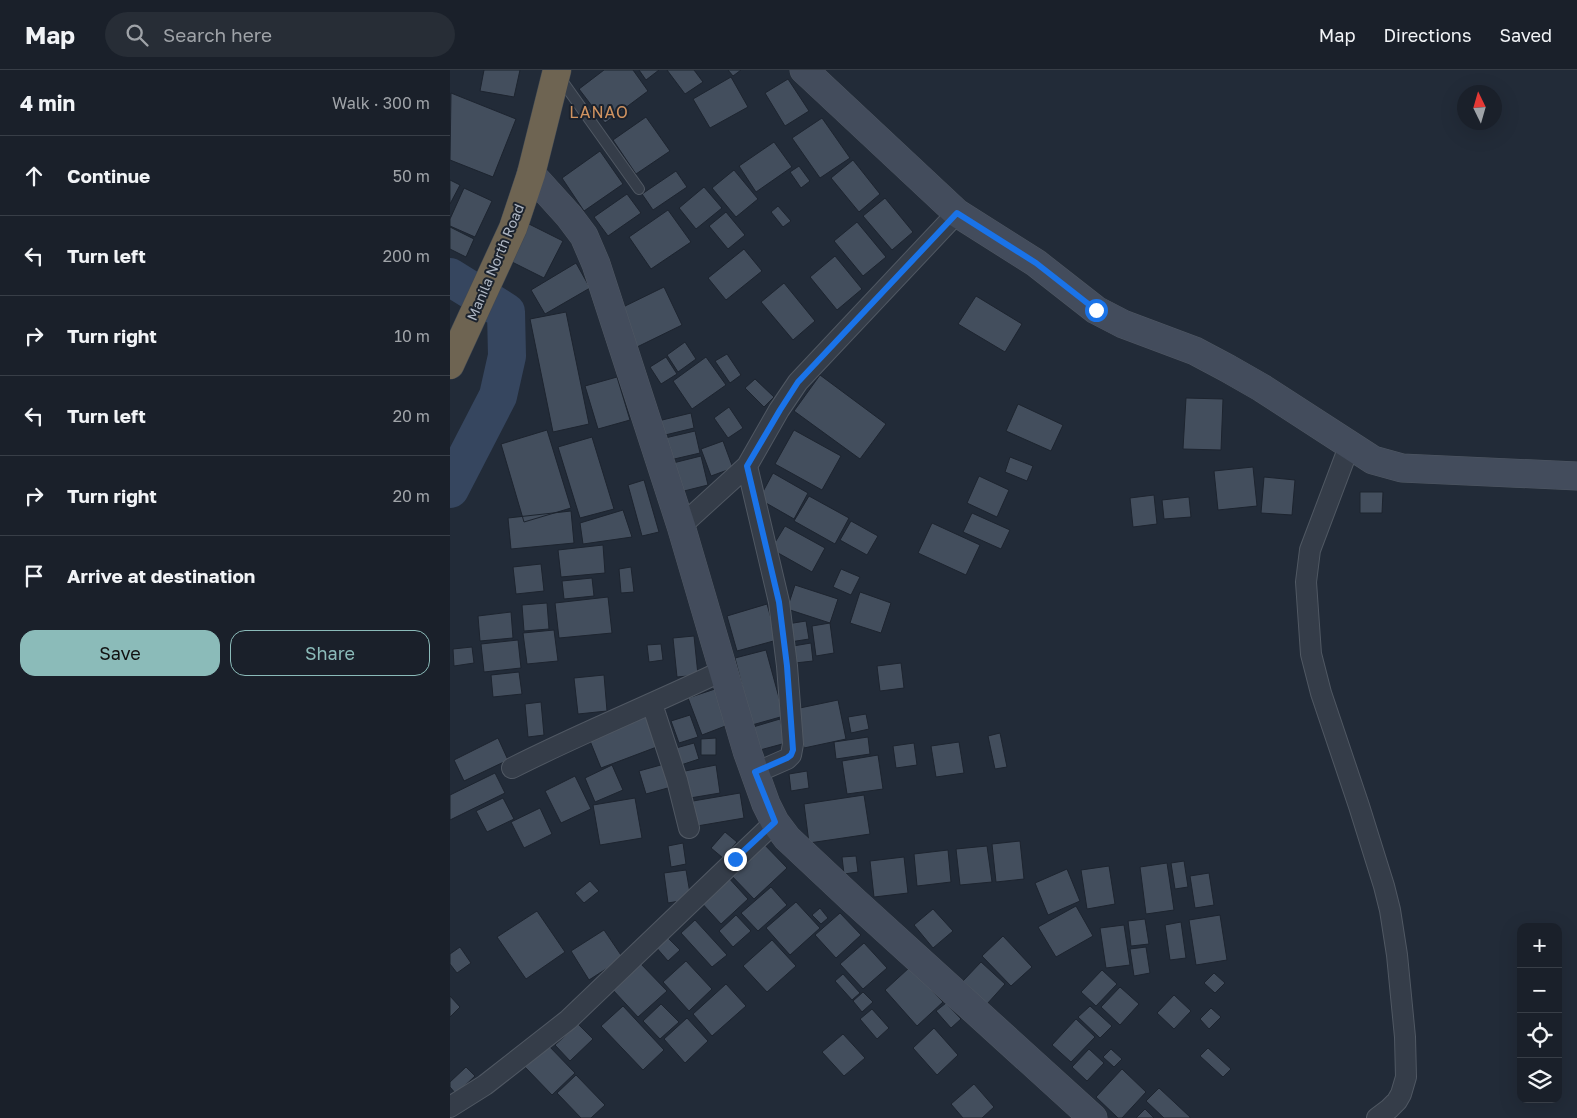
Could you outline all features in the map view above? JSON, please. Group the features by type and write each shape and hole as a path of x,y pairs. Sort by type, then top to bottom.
{"highway":[{"name":"Manila North Road","path":"450,365 513,228 531,174 557,72"}],"street":[{"path":"804,70 957,213 1036,263 1096,310 1124,324 1195,351 1262,388 1373,460 1402,468 1577,476"},
{"path":"531,174 569,216 584,236 596,264 681,526 722,671 755,772 775,822 787,838 845,892 1093,1118"},
{"path":"681,526 747,466 798,382 957,213"},
{"path":"1350,444 1310,550 1306,582 1311,654 1321,693 1384,886 1397,955 1405,1037 1406,1077 1401,1094 1396,1101 1389,1109 1376,1118"},
{"path":"747,466 779,602 787,666 793,744 791,755 787,758 755,772"},
{"path":"512,768 564,742 722,671"},
{"path":"652,704 677,780 689,828"},
{"path":"450,1107 485,1085 568,1020 775,822"}],"lane":[{"path":"557,72 639,189"}],"building":[{"path":"484,70 520,70 514,97 480,91"},
{"path":"604,70 633,70 648,91 605,123 579,89"},
{"path":"639,70 659,70 646,80"},
{"path":"667,70 694,70 703,82 685,94"},
{"path":"728,70 741,70 733,76"},
{"path":"731,77 748,107 710,128 693,99"},
{"path":"788,79 809,111 785,126 765,93"},
{"path":"451,93 516,119 493,177 450,160"},
{"path":"646,117 670,151 636,174 613,140"},
{"path":"822,118 850,158 820,178 792,138"},
{"path":"774,142 792,167 756,192 739,166"},
{"path":"600,151 623,184 584,211 562,178"},
{"path":"853,160 880,194 859,212 831,178"},
{"path":"799,166 810,181 801,188 790,172"},
{"path":"734,170 758,199 736,217 712,188"},
{"path":"676,171 687,187 653,210 642,194"},
{"path":"450,180 460,185 450,204"},
{"path":"704,187 722,208 696,229 679,208"},
{"path":"464,188 492,201 475,237 450,226 450,219"},
{"path":"627,194 641,213 608,236 594,217"},
{"path":"885,198 913,232 892,250 863,216"},
{"path":"778,206 791,221 783,227 771,212"},
{"path":"668,210 691,242 651,269 629,237"},
{"path":"726,212 745,235 728,249 709,226"},
{"path":"857,222 886,257 863,276 834,241"},
{"path":"527,223 563,241 544,278 508,260"},
{"path":"450,227 474,239 466,257 450,249"},
{"path":"744,249 762,271 726,300 708,278"},
{"path":"835,256 862,289 837,310 810,277"},
{"path":"576,263 590,288 545,314 531,290"},
{"path":"784,283 815,321 793,340 761,302"},
{"path":"664,287 682,325 637,347 619,309"},
{"path":"976,296 1022,324 1005,352 958,324"},
{"path":"566,312 589,424 553,432 530,319"},
{"path":"685,342 696,359 678,372 667,355"},
{"path":"727,354 741,375 730,383 715,361"},
{"path":"666,357 677,374 661,384 650,367"},
{"path":"706,357 726,385 692,409 673,381"},
{"path":"820,375 886,424 860,459 794,411"},
{"path":"617,377 630,420 598,429 585,386"},
{"path":"755,379 774,397 764,407 745,388"},
{"path":"1186,398 1223,399 1221,450 1183,449"},
{"path":"1018,404 1063,425 1051,451 1006,431"},
{"path":"729,407 743,428 728,438 714,418"},
{"path":"691,413 694,428 661,436 658,421"},
{"path":"547,430 571,508 524,522 501,444"},
{"path":"794,430 841,456 822,490 775,464"},
{"path":"695,431 700,453 670,460 665,438"},
{"path":"592,437 614,509 580,518 558,447"},
{"path":"723,441 733,468 711,476 701,449"},
{"path":"701,456 708,485 680,492 673,463"},
{"path":"1010,457 1033,466 1027,481 1005,472"},
{"path":"1253,467 1257,506 1218,510 1214,471"},
{"path":"773,473 808,493 794,519 759,499"},
{"path":"979,476 1009,490 997,517 967,503"},
{"path":"1264,477 1295,480 1292,515 1261,513"},
{"path":"644,480 659,532 642,536 628,485"},
{"path":"1360,492 1383,492 1382,513 1360,513"},
{"path":"1154,495 1157,524 1133,527 1130,498"},
{"path":"809,496 849,518 835,544 794,521"},
{"path":"1189,497 1191,517 1164,519 1162,500"},
{"path":"623,510 632,537 583,544 580,523"},
{"path":"571,511 574,543 511,549 508,518"},
{"path":"972,513 1010,530 1001,549 963,532"},
{"path":"851,521 878,536 867,555 840,540"},
{"path":"932,523 980,545 966,575 918,553"},
{"path":"785,526 825,548 812,572 771,549"},
{"path":"603,545 605,573 561,577 558,550"},
{"path":"541,564 544,591 516,594 513,567"},
{"path":"631,567 634,592 621,593 619,569"},
{"path":"841,569 860,577 851,595 833,587"},
{"path":"592,578 594,596 564,599 562,581"},
{"path":"795,585 838,599 830,623 787,609"},
{"path":"860,592 891,603 881,633 850,623"},
{"path":"608,597 612,633 559,638 555,603"},
{"path":"547,603 549,629 524,631 522,605"},
{"path":"767,604 777,640 737,651 727,616"},
{"path":"511,612 513,638 480,641 478,616"},
{"path":"806,621 809,639 790,642 787,624"},
{"path":"830,623 834,653 816,656 812,626"},
{"path":"554,630 558,661 527,664 523,633"},
{"path":"694,636 698,675 677,677 673,638"},
{"path":"518,640 521,668 484,672 481,644"},
{"path":"811,643 813,661 795,663 793,646"},
{"path":"661,644 663,660 649,662 647,645"},
{"path":"472,647 474,663 454,666 453,649"},
{"path":"766,650 784,716 752,725 735,658"},
{"path":"901,663 904,688 880,691 877,666"},
{"path":"519,672 522,694 493,697 491,675"},
{"path":"604,675 607,711 578,714 574,678"},
{"path":"715,689 728,725 702,735 688,698"},
{"path":"838,700 846,739 804,748 795,709"},
{"path":"541,702 544,735 528,737 525,704"},
{"path":"649,712 662,745 601,768 588,736"},
{"path":"866,714 869,729 851,733 848,717"},
{"path":"690,715 698,737 679,743 671,721"},
{"path":"780,719 786,743 760,750 753,727"},
{"path":"1000,733 1007,767 995,769 988,736"},
{"path":"868,737 870,754 836,759 834,742"},
{"path":"498,738 508,760 464,781 454,760"},
{"path":"716,738 716,755 701,755 701,739"},
{"path":"959,742 964,773 936,777 931,746"},
{"path":"694,743 699,759 681,765 676,748"},
{"path":"914,743 917,765 896,768 893,746"},
{"path":"878,755 883,789 847,794 842,761"},
{"path":"668,763 675,786 646,794 639,771"},
{"path":"612,765 623,790 595,802 585,778"},
{"path":"716,765 720,793 690,798 685,771"},
{"path":"807,771 809,788 791,791 789,774"},
{"path":"495,773 505,793 450,820 450,795"},
{"path":"575,776 591,809 561,823 545,791"},
{"path":"740,793 744,818 697,826 693,801"},
{"path":"864,795 870,834 809,843 804,804"},
{"path":"503,798 514,819 487,832 476,811"},
{"path":"635,798 642,838 600,845 593,805"},
{"path":"540,808 552,834 524,848 511,822"},
{"path":"725,832 737,842 723,858 711,848"},
{"path":"761,841 787,868 754,899 728,872"},
{"path":"1020,841 1024,879 996,882 992,844"},
{"path":"683,843 686,864 671,867 668,846"},
{"path":"987,846 992,882 960,885 956,849"},
{"path":"948,850 951,882 917,886 914,854"},
{"path":"856,856 858,872 844,874 842,857"},
{"path":"904,857 908,893 874,897 870,861"},
{"path":"1184,861 1188,887 1175,889 1171,863"},
{"path":"1167,863 1174,910 1146,914 1140,867"},
{"path":"1109,866 1115,904 1087,909 1081,870"},
{"path":"1067,869 1080,901 1048,915 1035,883"},
{"path":"686,870 691,899 668,903 664,873"},
{"path":"1209,873 1214,905 1195,908 1190,876"},
{"path":"726,875 748,899 721,924 699,900"},
{"path":"590,881 599,891 584,903 575,893"},
{"path":"771,887 787,905 758,931 741,913"},
{"path":"796,902 820,928 790,955 766,928"},
{"path":"1076,906 1093,936 1056,957 1038,927"},
{"path":"820,908 828,918 821,924 812,915"},
{"path":"933,909 953,931 933,948 914,925"},
{"path":"537,911 565,952 526,979 497,937"},
{"path":"840,913 861,935 836,958 815,935"},
{"path":"736,915 751,931 733,947 719,931"},
{"path":"1220,915 1227,960 1196,965 1189,920"},
{"path":"1145,919 1149,944 1131,946 1128,921"},
{"path":"695,920 727,955 712,967 681,933"},
{"path":"1181,922 1186,958 1170,960 1165,925"},
{"path":"1124,925 1130,965 1106,968 1100,928"},
{"path":"604,930 623,958 589,980 571,951"},
{"path":"666,936 680,950 668,961 655,946"},
{"path":"1003,936 1032,967 1011,986 982,956"},
{"path":"772,940 796,966 767,992 743,966"},
{"path":"864,943 887,968 863,989 840,964"},
{"path":"460,947 471,963 457,973 450,964 450,954"},
{"path":"1146,947 1150,973 1134,976 1130,949"},
{"path":"686,961 712,989 689,1011 663,982"},
{"path":"981,962 1005,984 987,1004 963,981"},
{"path":"640,963 667,991 638,1017 612,989"},
{"path":"910,967 943,1002 917,1026 885,990"},
{"path":"1102,970 1117,984 1096,1006 1081,992"},
{"path":"1214,973 1225,983 1215,993 1204,983"},
{"path":"843,974 860,993 852,1000 835,981"},
{"path":"726,984 746,1006 712,1036 693,1014"},
{"path":"1120,987 1139,1004 1120,1025 1101,1007"},
{"path":"863,992 873,1002 862,1012 853,1001"},
{"path":"1174,995 1191,1011 1174,1029 1157,1013"},
{"path":"450,996 460,1007 450,1017"},
{"path":"946,1003 961,1019 951,1028 936,1011"},
{"path":"661,1004 679,1022 660,1039 643,1021"},
{"path":"623,1006 664,1050 643,1070 601,1026"},
{"path":"1090,1006 1112,1026 1100,1038 1078,1017"},
{"path":"1211,1008 1221,1017 1209,1029 1200,1019"},
{"path":"872,1009 889,1028 877,1039 860,1019"},
{"path":"687,1018 708,1041 685,1063 664,1039"},
{"path":"1076,1019 1095,1037 1071,1062 1052,1045"},
{"path":"578,1024 593,1039 570,1061 555,1045"},
{"path":"934,1028 958,1055 937,1075 913,1048"},
{"path":"843,1034 865,1058 844,1076 822,1052"},
{"path":"548,1045 575,1073 552,1095 525,1067"},
{"path":"1208,1048 1231,1069 1223,1077 1200,1056"},
{"path":"1089,1049 1104,1063 1087,1081 1072,1067"},
{"path":"1111,1049 1122,1059 1114,1067 1103,1057"},
{"path":"466,1067 475,1076 456,1094 450,1087 450,1082"},
{"path":"1122,1069 1146,1092 1122,1118 1118,1118 1096,1097"},
{"path":"576,1075 605,1105 591,1118 581,1118 557,1093"},
{"path":"974,1084 994,1107 982,1118 963,1118 951,1104"},
{"path":"1159,1088 1190,1118 1164,1118 1146,1101"},
{"path":"1145,1109 1154,1118 1136,1118"}],"waterway":[{"path":"450,277 506,312 507,356 498,396 450,489"}],"district":[{"name":"LANAO","path":"599,112"}],"route":[{"path":"735,859 775,822 766,804 755,772 787,758 793,750 787,666 779,602 747,466 798,382 957,213 1036,263 1096,310"}]}
